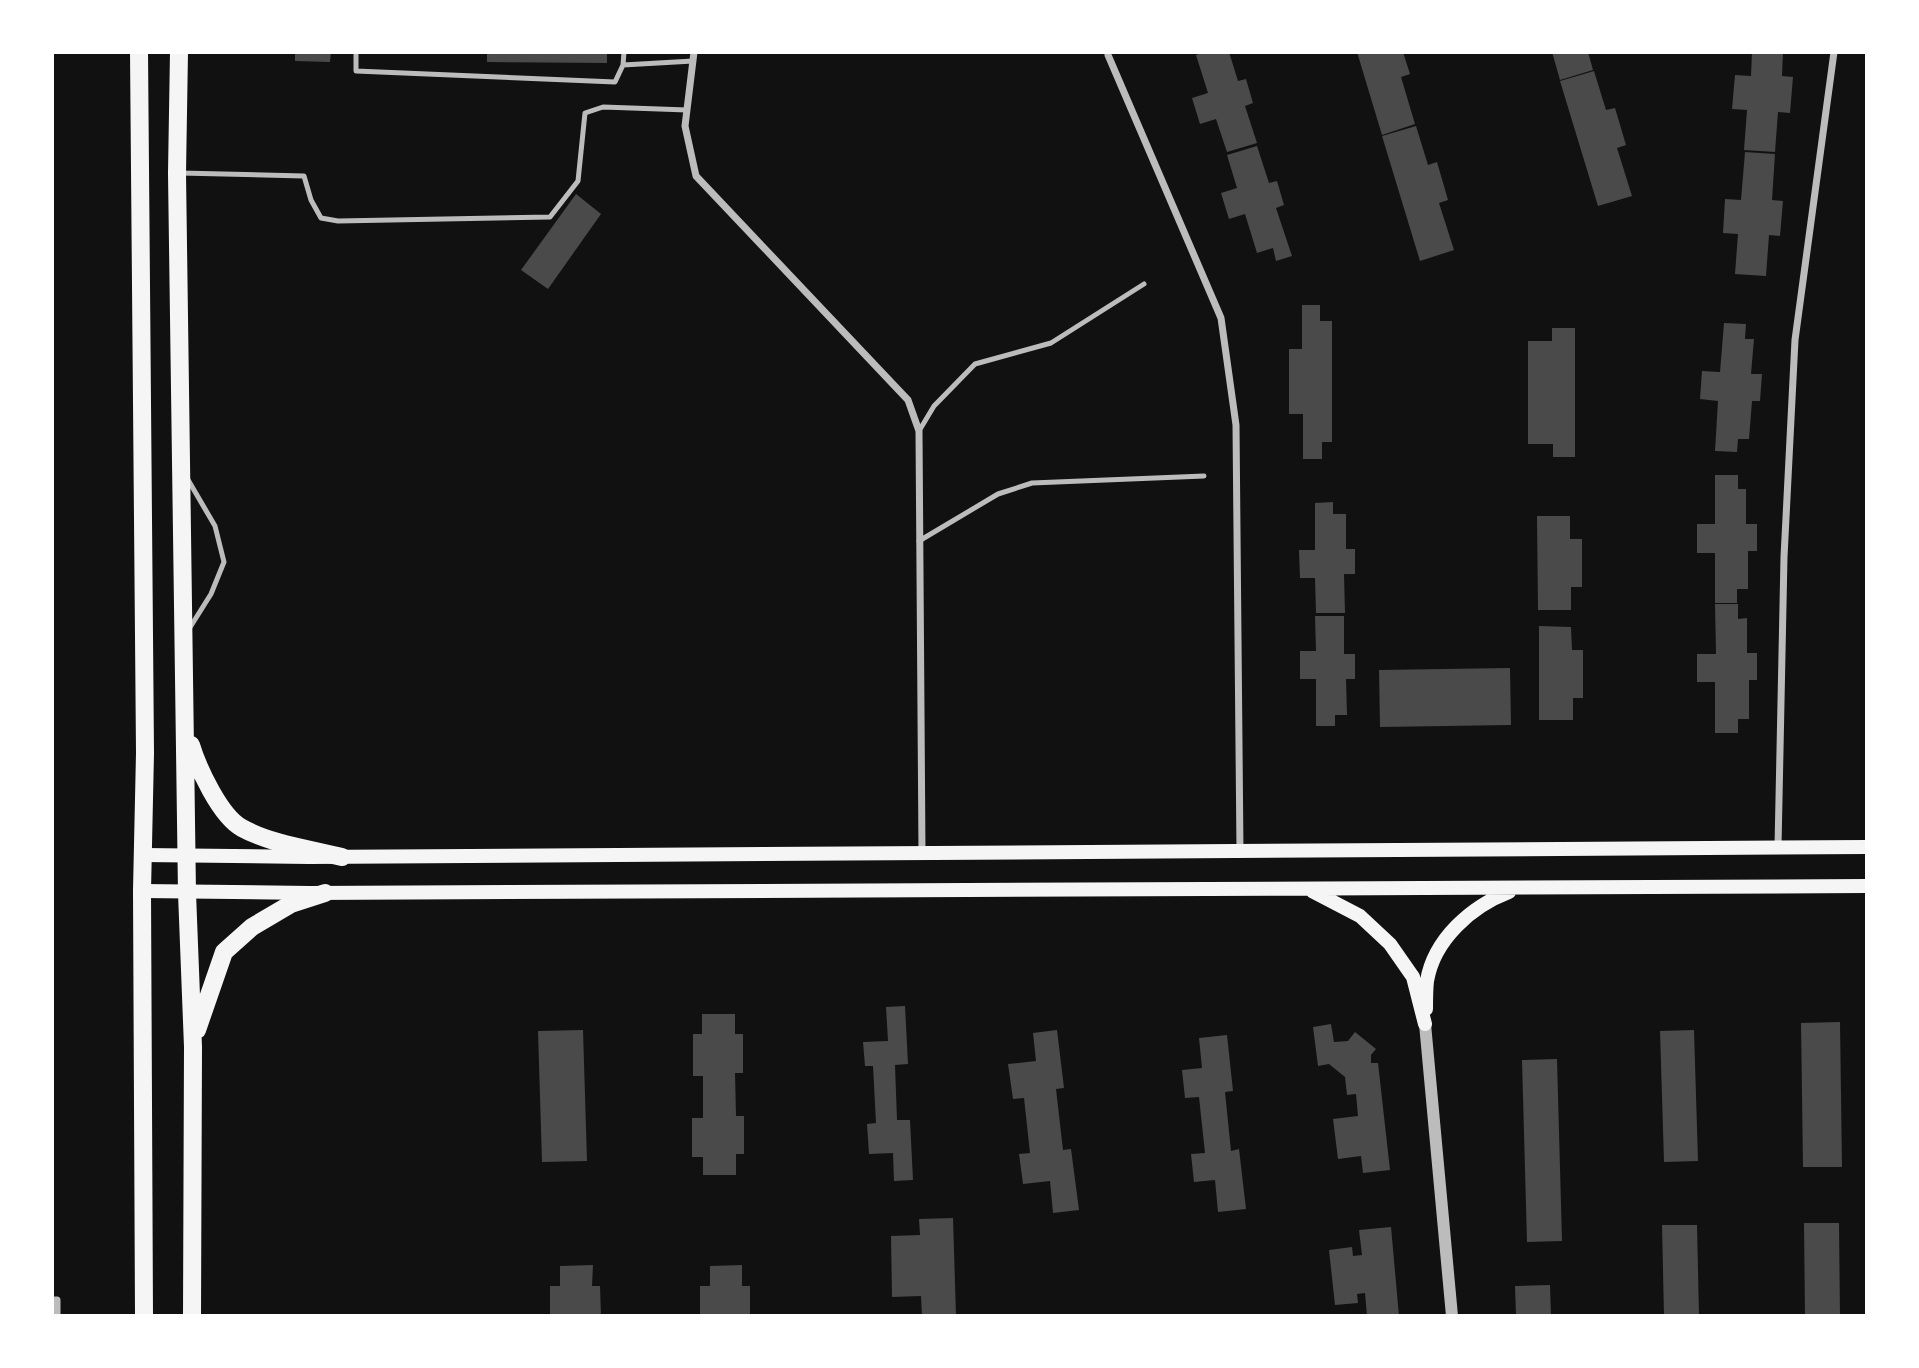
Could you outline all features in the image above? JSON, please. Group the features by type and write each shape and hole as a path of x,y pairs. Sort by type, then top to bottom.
{"highway":[{"path":"139,52 145,753 142,891 144,1315"},
{"path":"179,52 177,173 184,725 193,1047 192,1315"},
{"path":"184,725 198,768 218,802 240,827 279,842 342,857"},
{"path":"193,1047 208,994 224,952 252,927 291,904 326,893"}],"main road":[{"path":"143,855 342,857 1867,846"},
{"path":"142,891 326,893 1867,887"},
{"path":"1425,1024 1427,979 1440,947 1458,925 1490,899 1518,888"},
{"path":"1307,889 1360,916 1390,944 1413,977 1425,1024"}],"street":[{"path":"1778,847 1784,557 1795,340 1834,52"},
{"path":"1108,55 1221,318 1236,425 1240,852"},
{"path":"694,57 685,126 696,176 908,400 919,430 922,853"},
{"path":"1425,1024 1452,1315"},
{"path":"52,1300 57,1300 57,1315"}],"lane":[{"path":"356,52 356,71 615,82 624,65 624,52"},
{"path":"624,65 694,57"},
{"path":"177,173 304,176 311,200 321,218 338,221 550,217 578,181 584,113 603,107 687,110"},
{"path":"919,430 934,406 975,364 1051,343 1144,285"},
{"path":"181,468 215,526 224,562 211,594 184,638"},
{"path":"919,541 998,494 1032,483 1205,476"}],"building":[{"path":"295,52 331,52 330,62 295,61"},
{"path":"487,52 607,52 607,63 487,62"},
{"path":"1204,52 1229,52 1238,81 1246,79 1253,103 1245,106 1257,143 1227,152 1216,119 1200,124 1192,98 1208,93 1196,55"},
{"path":"1357,52 1403,52 1410,74 1401,77 1415,124 1382,135"},
{"path":"1552,52 1588,52 1593,70 1560,80"},
{"path":"1752,52 1783,52 1782,76 1793,77 1790,113 1778,112 1775,152 1744,150 1747,110 1732,109 1735,75 1751,76"},
{"path":"1594,71 1606,110 1615,108 1626,145 1617,148 1632,196 1598,206 1560,81"},
{"path":"1416,126 1428,165 1437,162 1448,200 1439,203 1454,250 1420,261 1382,136"},
{"path":"1257,146 1269,183 1277,181 1284,205 1276,208 1292,256 1276,261 1273,248 1257,253 1245,214 1229,219 1221,193 1237,188 1227,155"},
{"path":"1745,152 1775,154 1772,200 1783,201 1780,236 1769,235 1766,276 1735,274 1738,234 1723,233 1725,199 1741,200"},
{"path":"576,194 601,214 548,289 521,270"},
{"path":"1302,305 1320,305 1320,321 1332,321 1332,442 1322,442 1322,459 1303,459 1303,414 1289,414 1289,349 1302,349"},
{"path":"1724,323 1746,324 1745,339 1754,339 1751,374 1762,374 1760,401 1752,401 1749,439 1738,439 1737,452 1715,451 1718,401 1700,399 1702,371 1720,372"},
{"path":"1552,328 1575,328 1575,457 1553,457 1553,444 1528,444 1528,341 1552,341"},
{"path":"1715,475 1738,475 1738,489 1746,489 1746,524 1757,524 1757,551 1748,551 1748,589 1737,589 1737,603 1715,603 1715,553 1697,553 1697,524 1715,524"},
{"path":"1333,502 1333,514 1346,514 1346,549 1355,549 1355,574 1344,574 1345,613 1316,613 1315,578 1300,578 1299,550 1315,550 1315,503"},
{"path":"1537,516 1570,516 1570,539 1582,539 1582,587 1571,587 1571,610 1538,610"},
{"path":"1715,604 1738,604 1738,619 1747,618 1747,653 1757,653 1757,680 1749,680 1749,719 1738,719 1738,733 1715,733 1715,682 1697,682 1697,654 1716,654"},
{"path":"1315,616 1344,616 1344,654 1355,654 1355,679 1346,679 1347,715 1335,715 1335,726 1316,726 1316,679 1300,679 1300,651 1316,651"},
{"path":"1539,626 1571,627 1572,650 1583,650 1583,698 1573,698 1573,720 1539,720"},
{"path":"1510,668 1511,725 1380,727 1379,670"},
{"path":"905,1006 908,1064 895,1065 897,1120 910,1120 913,1180 894,1181 893,1153 869,1154 867,1124 876,1123 873,1066 865,1066 863,1042 888,1041 886,1007"},
{"path":"702,1014 735,1014 735,1034 743,1034 743,1073 735,1073 736,1116 744,1116 744,1154 736,1154 736,1175 703,1175 703,1157 692,1157 692,1118 703,1118 703,1076 693,1076 693,1034 702,1034"},
{"path":"1840,1022 1842,1167 1803,1167 1801,1023"},
{"path":"1331,1024 1334,1042 1348,1041 1355,1032 1376,1049 1371,1055 1371,1063 1378,1063 1390,1170 1363,1173 1361,1156 1338,1159 1333,1119 1358,1116 1356,1094 1347,1095 1345,1077 1329,1064 1318,1066 1313,1027"},
{"path":"583,1030 587,1161 542,1162 538,1031"},
{"path":"1057,1030 1064,1088 1056,1089 1063,1150 1071,1149 1079,1210 1053,1213 1050,1181 1023,1184 1019,1154 1030,1153 1024,1098 1013,1099 1008,1064 1036,1061 1033,1033"},
{"path":"1694,1030 1698,1161 1664,1162 1660,1031"},
{"path":"1227,1035 1233,1091 1225,1092 1231,1151 1239,1149 1246,1209 1218,1212 1215,1180 1194,1182 1191,1154 1205,1153 1199,1097 1185,1098 1182,1070 1202,1068 1199,1038"},
{"path":"1557,1059 1562,1241 1527,1242 1522,1060"},
{"path":"953,1218 956,1316 922,1316 921,1296 892,1297 891,1236 920,1235 919,1219"},
{"path":"1804,1223 1839,1223 1840,1316 1805,1316"},
{"path":"1662,1225 1697,1225 1699,1316 1664,1316"},
{"path":"1391,1227 1399,1316 1367,1316 1365,1293 1357,1294 1358,1303 1335,1305 1329,1250 1352,1247 1353,1256 1362,1255 1359,1230"},
{"path":"593,1265 592,1286 600,1286 601,1316 550,1316 550,1286 560,1286 560,1266"},
{"path":"742,1265 742,1286 750,1286 750,1316 700,1316 700,1286 710,1286 710,1266"},
{"path":"1550,1285 1551,1316 1516,1316 1515,1286"}]}
